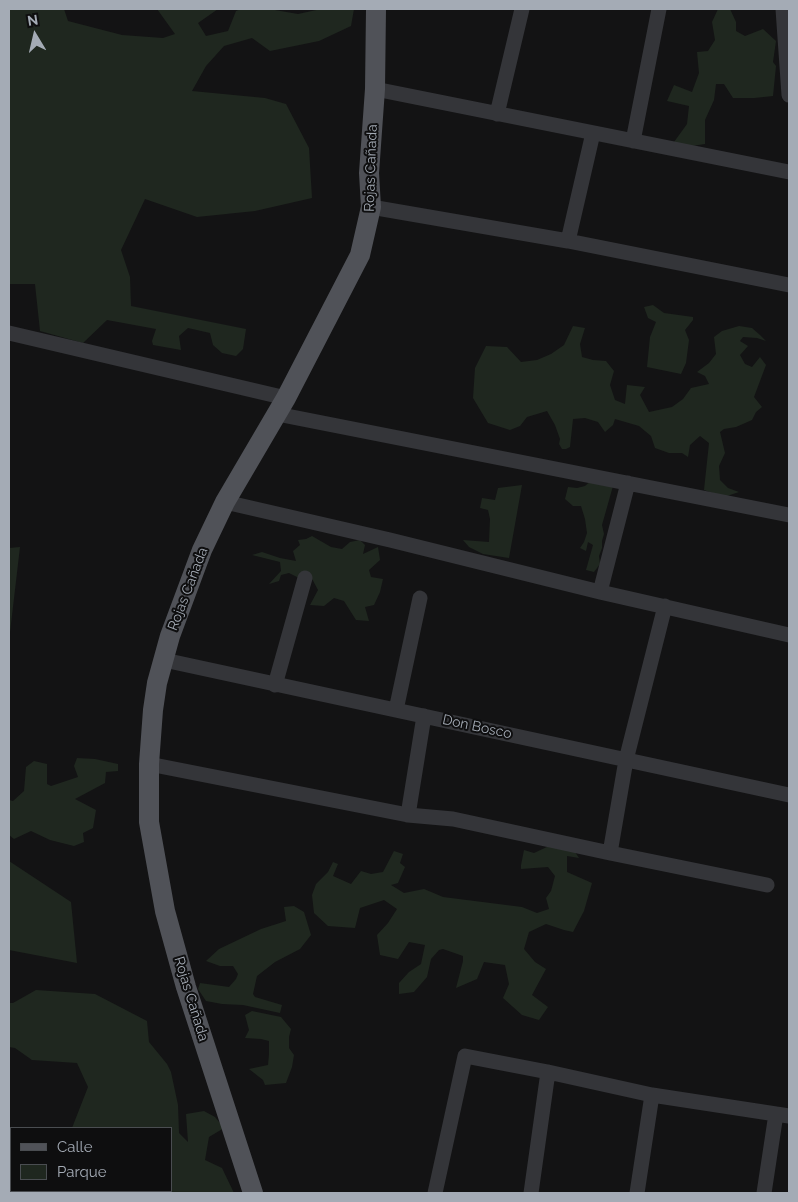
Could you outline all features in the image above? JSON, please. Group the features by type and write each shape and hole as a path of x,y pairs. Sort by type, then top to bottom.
{"main road":[{"name":"Rojas Cañada","path":"253,1193 186,987 165,911 150,822 149,764 153,710 157,683 170,636 202,550 225,502 281,406 360,255 372,207 369,173 375,89 376,9"}],"street":[{"path":"498,114 522,9"},
{"path":"633,141 659,9"},
{"path":"782,10 789,95"},
{"path":"375,89 789,172"},
{"path":"568,241 594,133"},
{"path":"372,207 788,280"},
{"path":"9,333 281,406 628,484 789,515"},
{"path":"600,592 628,484"},
{"path":"225,502 390,540 600,592 789,635"},
{"path":"275,684 305,578"},
{"path":"396,710 420,598"},
{"path":"610,854 626,760 665,606"},
{"name":"Don Bosco","path":"164,660 789,795"},
{"path":"408,815 424,716"},
{"path":"149,764 408,815 452,819 610,854 767,885"},
{"path":"436,1193 465,1056 652,1095 783,1115 764,1193"},
{"path":"531,1193 548,1072"},
{"path":"637,1193 652,1095"}],"green space":[{"path":"9,9 64,9 68,21 122,35 163,38 175,34 157,9 218,9 198,23 206,36 228,31 236,11 241,9 269,9 298,14 321,9 354,9 351,26 319,41 270,51 252,38 224,46 206,66 192,91 265,98 286,104 309,148 312,198 255,211 197,217 145,199 121,250 130,277 131,306 246,329 243,349 236,356 222,353 213,345 210,333 188,328 179,336 181,350 153,345 152,341 156,329 107,320 83,343 40,331 35,284 9,284"},
{"path":"718,9 730,9 736,22 736,31 745,36 763,29 776,41 773,62 776,66 773,96 733,98 724,84 716,84 714,100 705,120 705,144 685,147 674,142 687,124 689,106 667,101 674,85 692,92 699,73 697,52 708,51 715,40 712,22"},
{"path":"653,305 664,313 693,317 693,320 685,330 689,340 686,363 681,374 647,367 650,337 656,322 648,318 644,307"},
{"path":"573,326 585,328 580,344 582,357 606,361 614,371 610,385 615,400 625,404 627,385 645,387 640,395 649,412 672,407 683,399 691,388 709,384 705,376 697,372 709,363 716,354 714,337 722,331 739,326 752,328 766,341 743,337 740,341 748,346 740,355 745,364 752,367 760,357 766,365 754,397 762,407 756,412 752,420 720,432 725,453 719,466 720,480 728,488 739,492 724,497 704,490 709,443 700,436 690,445 688,457 682,453 669,453 655,448 651,436 639,426 615,419 613,425 605,432 598,422 585,418 573,419 570,447 566,449 562,449 559,444 560,439 555,425 547,411 527,417 520,426 510,430 488,423 473,398 475,368 486,346 507,347 521,362 537,360 551,354 564,345"},
{"path":"594,478 613,486 602,525 604,534 599,556 600,564 594,572 586,570 593,545 588,542 586,551 580,548 587,533 581,506 573,506 565,499 568,487 577,488 585,486"},
{"path":"522,485 509,558 483,554 469,547 463,540 489,542 490,519 488,510 480,508 482,498 495,500 498,488"},
{"path":"312,536 331,547 342,549 350,542 360,540 365,545 363,554 378,547 380,560 369,570 371,577 383,579 374,605 365,607 369,621 356,620 344,601 334,598 324,606 310,605 318,590 310,575 303,580 289,573 281,575 279,581 269,584 281,571 280,562 252,555 262,552 296,561 293,551 300,545 298,540"},
{"path":"20,547 9,641 9,548"},
{"path":"77,758 95,759 118,764 118,771 106,772 105,783 75,799 96,810 93,828 83,833 84,842 74,846 50,840 31,831 14,839 9,835 9,800 13,801 24,791 26,767 34,761 47,764 47,784 51,786 78,777 74,766"},
{"path":"549,846 573,849 579,858 567,856 567,872 592,883 584,911 573,932 546,924 529,932 524,949 535,962 546,969 532,995 548,1007 539,1020 522,1015 503,998 509,984 505,965 484,962 477,979 456,988 463,956 443,949 439,950 431,959 427,977 414,992 399,994 399,983 409,972 421,964 425,945 409,942 398,959 380,955 377,935 397,909 384,900 360,908 355,928 328,926 314,913 312,895 316,884 328,872 333,862 338,864 333,876 351,884 361,871 371,874 383,872 394,851 403,854 400,863 405,867 398,883 391,885 404,893 424,889 443,897 522,907 537,913 549,909 546,898 551,891 555,876 548,867 521,869 521,865 524,850 534,853"},
{"path":"9,861 71,902 77,963 9,950"},
{"path":"294,906 304,912 311,935 300,949 275,962 257,976 253,994 255,997 282,1005 280,1013 243,1005 206,1001 198,989 200,983 229,987 238,974 233,966 220,966 206,961 219,949 261,929 286,921 284,907"},
{"path":"36,990 95,994 147,1021 149,1042 167,1064 171,1072 178,1105 179,1133 188,1142 186,1114 204,1111 215,1117 224,1128 209,1137 205,1160 222,1168 234,1193 104,1192 172,1192 172,1127 72,1127 88,1087 77,1063 32,1060 15,1048 9,1047 9,1003 13,1003"},
{"path":"252,1011 281,1017 291,1029 289,1048 294,1055 286,1083 265,1085 263,1080 249,1069 268,1065 269,1054 269,1041 245,1038 249,1030 245,1015"}]}
